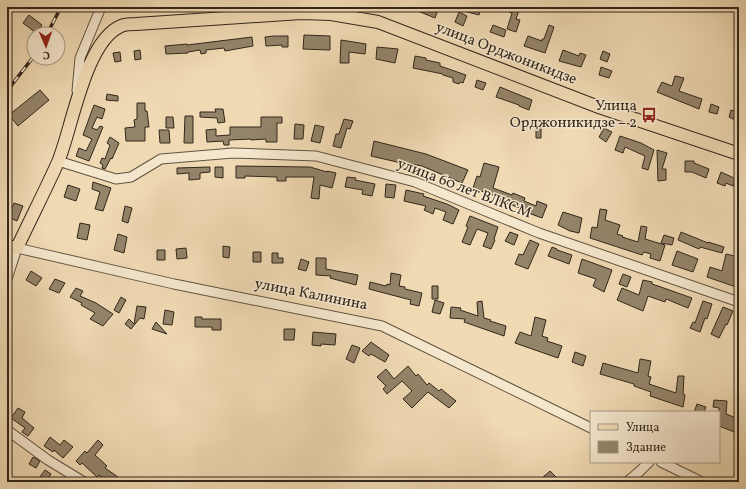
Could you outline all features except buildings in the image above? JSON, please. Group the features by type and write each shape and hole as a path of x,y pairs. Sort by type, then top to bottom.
{"main road":[{"name":"улица Орджоникидзе","path":"12,247 58,161 76,102 96,51 111,33 121,26 144,23 301,13 330,14 378,22 596,106 739,154"}],"street":[{"path":"76,102 80,58 101,7"},
{"name":"улица 60 лет ВЛКСМ","path":"58,161 116,179 131,178 161,159 233,153 316,156 415,182 539,233 739,302"},
{"path":"7,279 12,247"},
{"name":"улица Калинина","path":"12,247 174,284 382,326 590,428"},
{"path":"7,430 48,460 84,482"},
{"path":"627,482 640,472 648,463"},
{"path":"663,463 702,482"}],"railway":[{"path":"51,26 61,7"},
{"path":"7,91 26,66"}],"place":[{"name":"Улица Орджоникидзе – 2","path":"649,115"}]}
